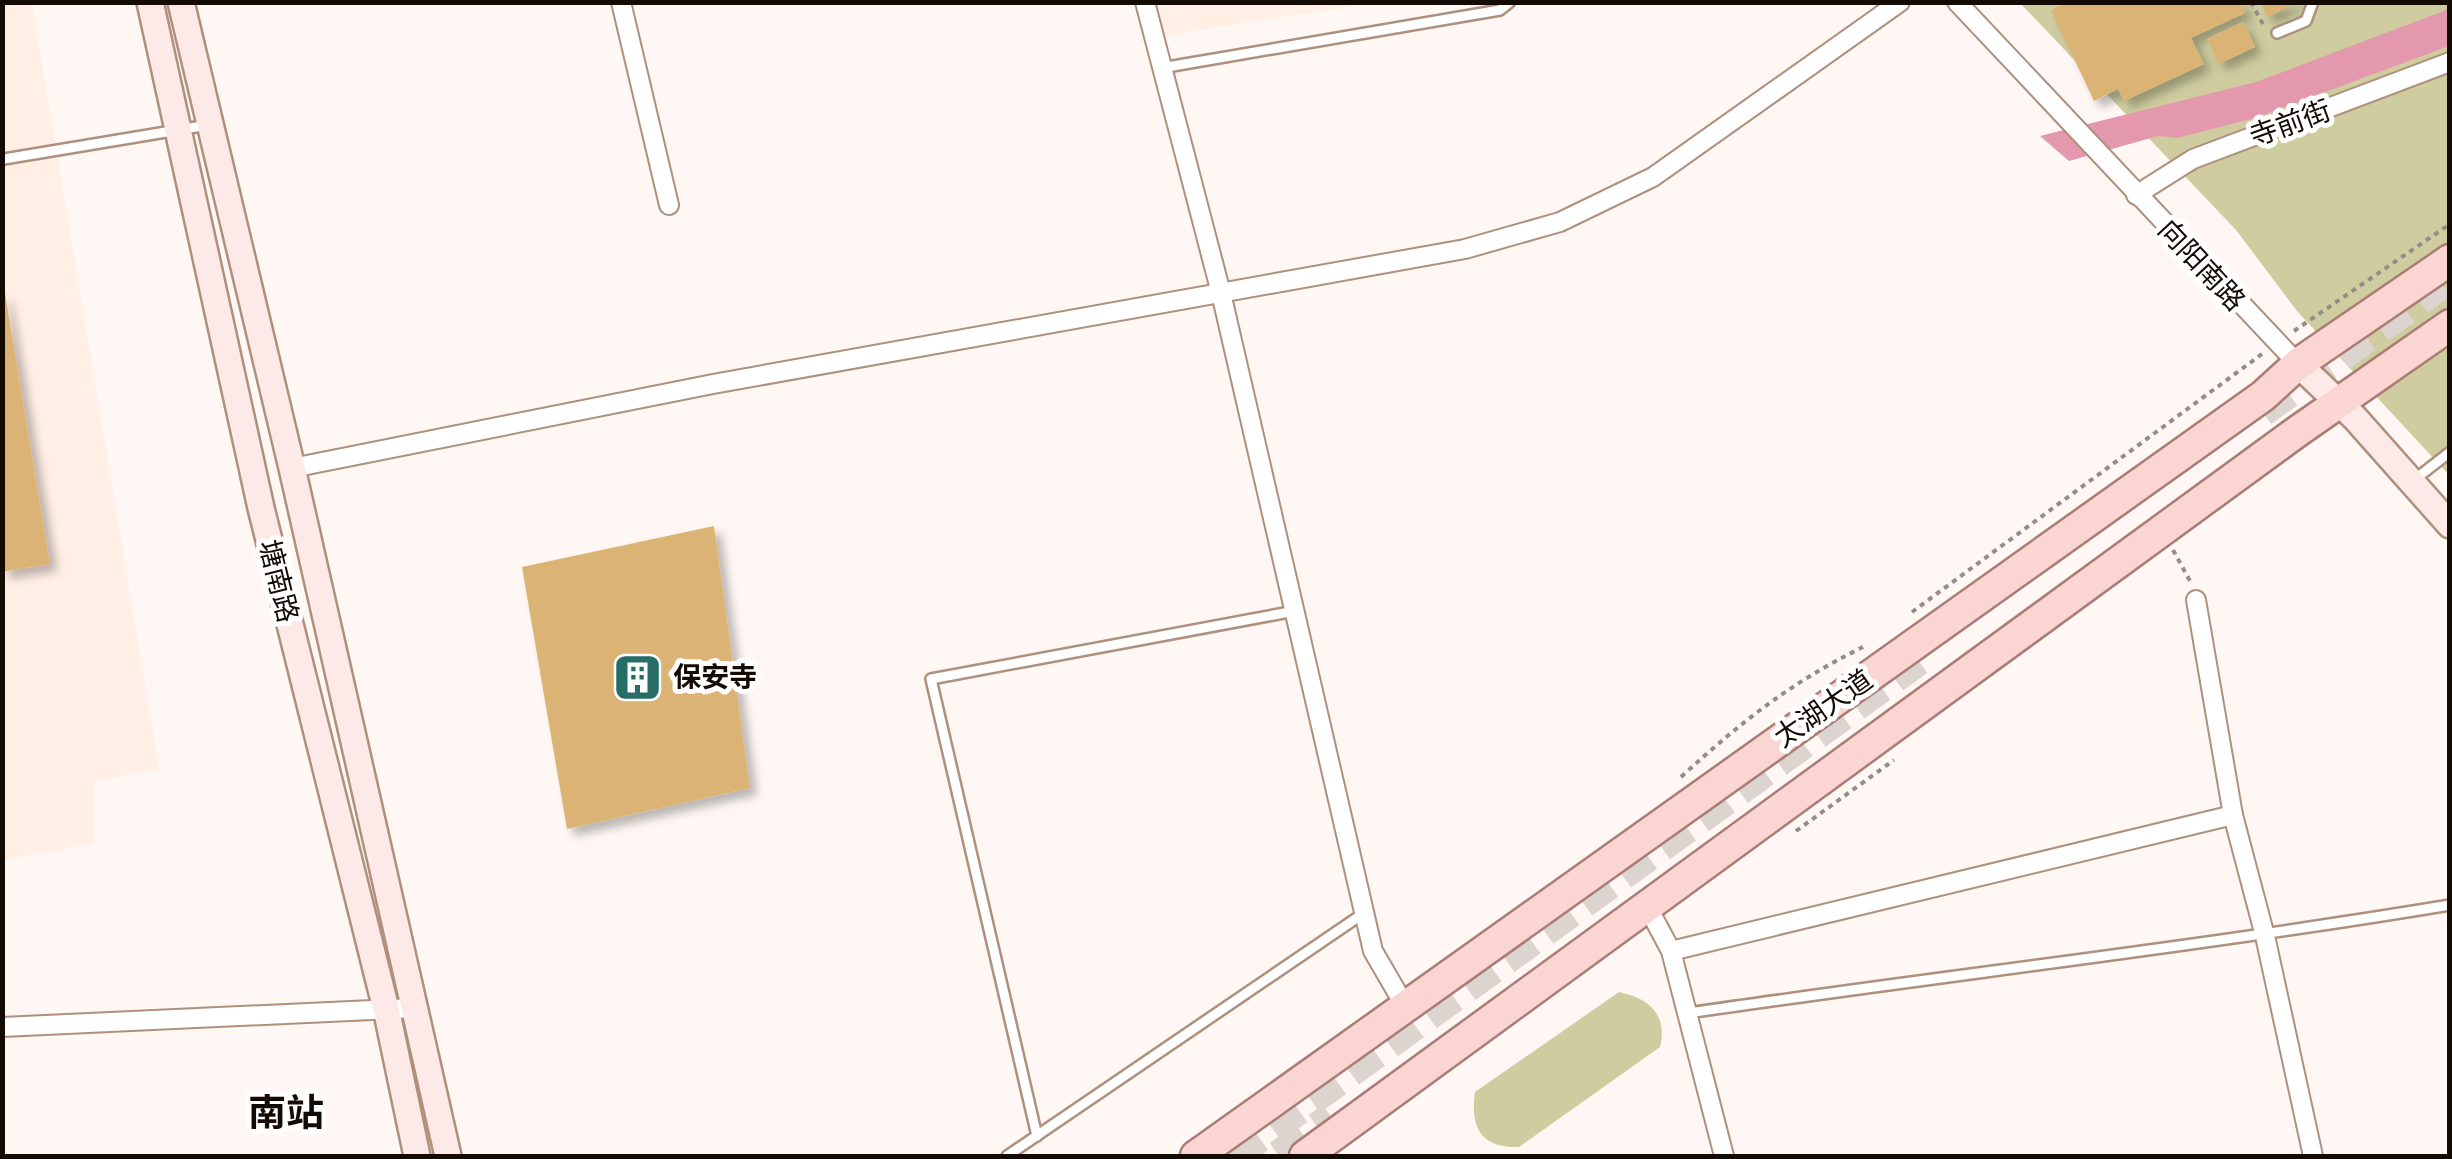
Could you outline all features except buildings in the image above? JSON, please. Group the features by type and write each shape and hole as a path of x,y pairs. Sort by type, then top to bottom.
{"main road":[{"name":"塘南路","path":"150,2 261,508 387,1013 418,1156"},
{"name":"塘南路","path":"181,2 292,468 448,1156"},
{"name":"太湖大道","path":"1196,1156 2262,396 2288,354 2450,260"},
{"name":"太湖大道","path":"1304,1156 2336,403 2450,326"},
{"name":"向阳南路","path":"2288,354 2450,524"}],"street":[{"path":"622,2 670,204"},
{"path":"1145,2 1221,293 1373,951 1405,1006"},
{"path":"292,468 714,384 1465,249 1560,222 1653,177 1900,2"},
{"name":"向阳南路","path":"1957,2 2288,354"},
{"name":"寺前街","path":"2130,188 2194,159 2450,62"},
{"path":"2196,600 2233,815 2266,936 2313,1156"},
{"path":"1671,951 2233,815"},
{"path":"1647,906 1671,951 1724,1156"},
{"path":"2,1027 387,1013 415,1008"}],"lane":[{"path":"1161,68 1500,10 1510,2"},
{"path":"2277,33 2306,20 2313,2"},
{"path":"4,159 210,124"},
{"path":"2412,482 2450,452"},
{"path":"1037,1136 931,679 1294,611"},
{"path":"1688,1013 1967,972 2266,936 2450,905"},
{"path":"1007,1156 1364,913"}],"path":[{"path":"2251,2 2260,24 2277,33"},
{"path":"2288,354 2450,224"},
{"path":"2173,550 2186,568 2196,600"}],"shaded area":[{"path":"32,2 159,769 94,782 94,844 3,860 2,3"},
{"path":"1153,2 1374,3 1161,36"},
{"path":"2020,3 2449,3 2449,475 2297,311 2236,230"},
{"path":"2449,9 2449,46 2255,118 2177,138 2158,136 2069,161 2040,136 2256,82"},
{"path":"1619,992 1654,1010 1661,1026 1660,1047 1519,1147 1487,1140 1474,1116 1475,1092"}],"tunnel":[{"path":"2262,411 2442,283"},
{"path":"1233,1156 1918,660"},
{"path":"1279,1156 1332,1118"}],"place":[{"name":"保安寺","path":"638,677"}],"district":[{"name":"南站","path":"286,1113"}]}
